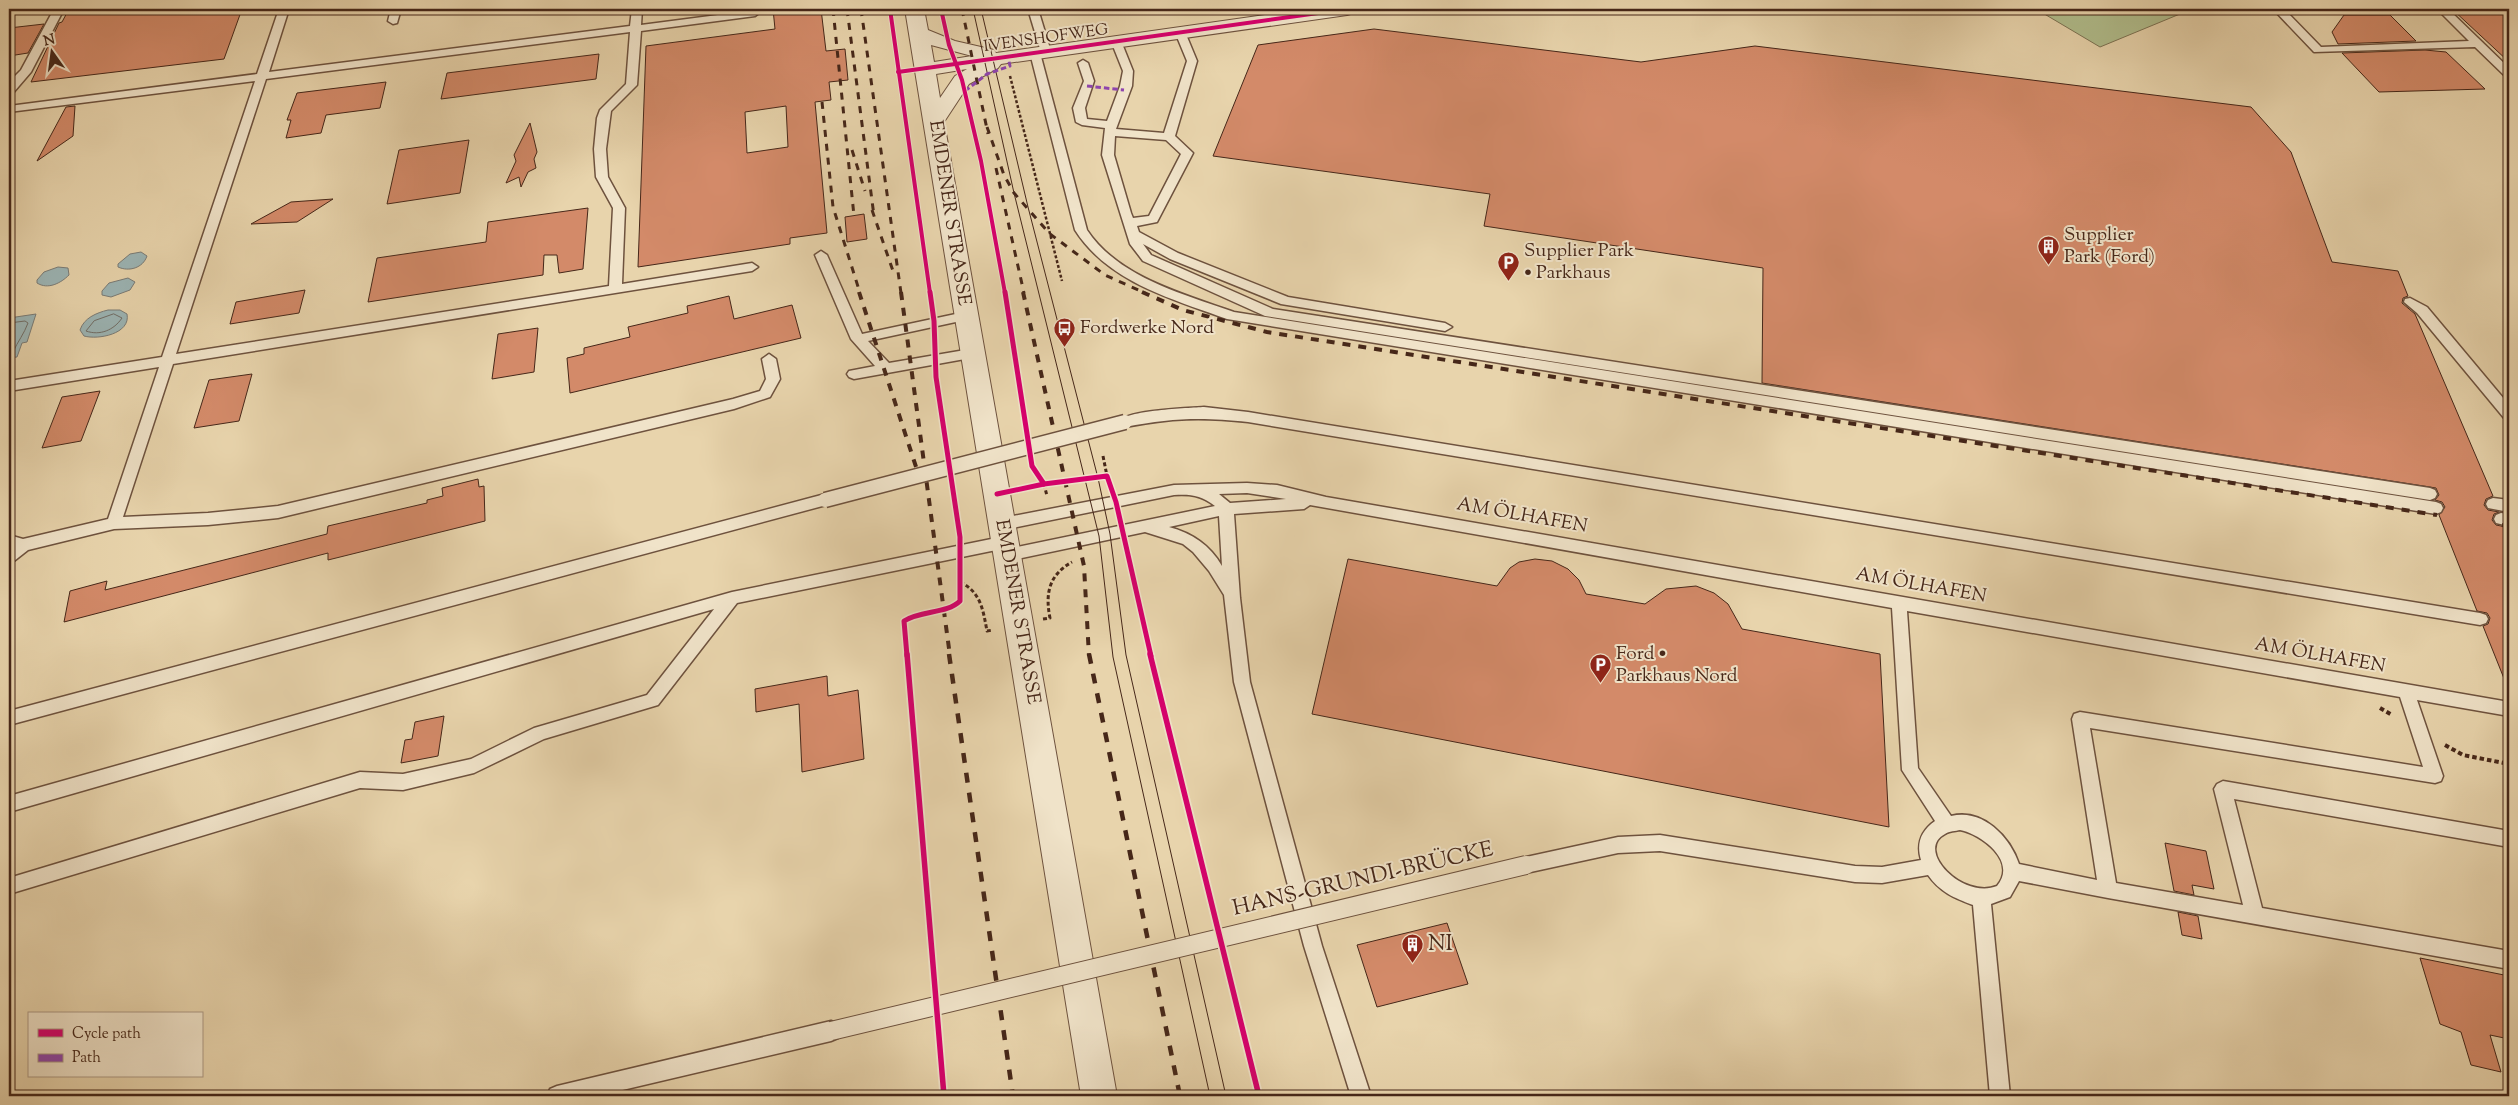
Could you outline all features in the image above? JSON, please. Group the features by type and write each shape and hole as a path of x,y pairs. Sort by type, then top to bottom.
{"street":[{"name":"EMDENER STRASSE","path":"915,9 971,354 1005,540 1099,1096"},
{"name":"IVENSHOFWEG","path":"926,69 1009,64 1040,53 1347,9"},
{"path":"919,33 1009,64"},
{"path":"934,121 962,80 1009,64"}],"lane":[{"path":"9,91 12,85 26,72 59,9"},
{"path":"114,523 284,9"},
{"path":"394,21 396,9"},
{"path":"615,290 619,208 617,198 606,186 601,175 603,118 606,110 631,85 637,9"},
{"path":"9,109 755,13 759,9"},
{"path":"1033,9 1040,53 1082,230 1090,245 1118,268 1140,280 1232,316 2436,508"},
{"path":"2278,9 2318,50 2479,44"},
{"path":"2442,9 2509,74"},
{"path":"1169,137 1192,61 1180,32"},
{"path":"1116,41 1128,71 1126,86 1110,128 1108,155 1136,244 1147,258 1270,313 2430,494"},
{"path":"1083,63 1089,81 1079,108 1082,122 1169,137 1187,153 1153,219 1131,228"},
{"path":"1131,228 1174,256 1286,301 1446,327"},
{"path":"821,255 858,339 886,369"},
{"path":"9,386 752,267"},
{"path":"2410,302 2422,310 2509,414"},
{"path":"858,339 965,316"},
{"path":"854,374 971,354"},
{"path":"9,557 16,543 114,523 208,519 278,512 734,404 765,394 773,379 769,360"},
{"path":"9,718 1125,422 1160,415 1204,412 1248,416 2480,619"},
{"path":"1190,488 1202,491 1223,504 1226,509 1232,598 1242,682 1313,946 1361,1096"},
{"name":"AM ÖLHAFEN","path":"1005,540 1174,490 1190,488 1277,491 1326,502 2509,709"},
{"name":"AM ÖLHAFEN","path":"1005,540 1122,531 1226,509 1326,502"},
{"path":"2493,504 2506,515"},
{"path":"1122,531 1168,531 1189,539 1202,549 1218,568 1232,598"},
{"path":"9,804 732,598 1005,540"},
{"path":"9,886 360,780 402,782 474,766 540,733 652,700 732,598"},
{"path":"1899,602 1910,770 1946,823"},
{"path":"2108,890 2080,719 2435,776 2406,691"},
{"path":"2255,916 2223,789 2509,839"},
{"path":"1960,822 1989,833 2001,844 2009,857 2012,871 2009,885 1998,895 1982,898 1967,896 1952,889 1940,879 1931,866 1926,852 1928,839 1934,829 1946,823 1960,822"},
{"name":"HANS-GRUNDI-BRÜCKE","path":"557,1096 1526,865 1618,845 1660,843 1855,874 1882,875 1931,866"},
{"path":"2012,871 2108,890 2509,960"},
{"path":"1982,898 1983,930 2000,1096"}],"path":[{"path":"1009,64 1062,281"},
{"path":"1103,456 1107,476"}],"green space":[{"path":"2036,9 2192,9 2100,47"}],"water":[{"path":"141,252 147,256 139,266 131,269 118,267 118,264 130,254"},
{"path":"58,267 68,268 69,275 62,281 50,286 37,283 37,280 44,272"},
{"path":"128,278 135,282 130,290 111,297 102,295 102,291 109,283"},
{"path":"108,310 120,310 127,314 127,321 124,326 119,331 105,336 84,336 80,330 84,322 95,314"},
{"path":"36,314 27,342 22,343 17,357 9,358 9,318"}],"building":[{"path":"69,9 242,9 224,59 31,82 59,23 62,22"},
{"path":"773,9 821,9 826,51 845,49 848,80 829,82 831,100 815,102 827,233 790,238 790,244 638,267 646,46 775,29","holes":["786,106 788,147 747,153 745,112"]},
{"path":"2452,9 2509,9 2509,62"},
{"path":"2344,15 2390,15 2416,41 2338,44 2332,32"},
{"path":"44,24 28,53 9,56 9,28"},
{"name":"Supplier Park (Ford)","path":"1374,29 1641,62 1755,46 2251,107 2291,152 2332,262 2398,271 2408,296 2403,298 2402,303 2415,314 2493,496 2486,499 2484,505 2488,510 2499,512 2494,514 2492,520 2496,525 2506,527 2509,534 2509,691 2483,626 2488,624 2490,618 2487,613 2477,611 2439,515 2445,507 2442,502 2435,500 2439,495 2436,488 1762,383 1763,268 1484,226 1490,194 1213,156 1258,45"},
{"path":"2425,50 2446,52 2485,89 2379,92 2342,53"},
{"path":"599,54 596,79 441,99 447,73"},
{"path":"386,82 380,108 326,115 321,133 286,138 291,120 287,120 297,93"},
{"path":"75,106 73,136 37,161 66,107"},
{"path":"530,123 537,152 534,159 536,168 528,172 521,187 519,177 506,183 516,161 514,155"},
{"path":"469,140 460,193 387,204 399,150"},
{"path":"333,199 297,222 251,224 291,202"},
{"path":"588,208 583,269 559,273 557,255 544,255 543,275 368,302 377,258 486,242 488,222"},
{"path":"864,214 867,239 847,242 845,217"},
{"path":"305,290 299,313 230,324 236,302"},
{"path":"729,296 734,319 792,305 801,338 570,393 567,358 584,354 584,348 630,337 628,327 688,313 687,306"},
{"path":"538,328 534,372 492,379 498,334"},
{"path":"252,374 239,421 194,428 209,380"},
{"path":"100,391 81,441 42,448 62,397"},
{"path":"478,479 479,487 484,486 485,521 328,560 328,553 64,622 70,591 107,581 105,590 327,534 328,526 427,503 427,500 443,496 442,488"},
{"name":"Ford • Parkhaus Nord","path":"1348,559 1497,586 1510,568 1519,562 1535,559 1552,561 1568,569 1579,580 1586,594 1645,604 1666,589 1696,586 1714,593 1728,604 1742,629 1880,654 1889,827 1312,714"},
{"path":"827,676 828,696 858,690 864,759 802,772 799,704 756,712 755,689"},
{"path":"444,716 438,756 401,763 405,740 412,739 415,722"},
{"path":"2165,843 2206,851 2214,889 2192,885 2194,895 2174,891"},
{"path":"2178,912 2198,916 2202,939 2182,935"},
{"name":"NI","path":"1447,923 1468,984 1377,1007 1357,945"},
{"path":"2420,958 2509,976 2509,1039 2490,1035 2501,1072 2471,1065 2461,1032 2440,1024"}],"tram line":[{"path":"973,9 1014,193 1099,536 1113,657 1210,1096"},
{"path":"981,9 1028,207 1098,478 1110,534 1126,655 1226,1096"}],"railway":[{"path":"833,9 854,216"},
{"path":"847,9 874,216"},
{"path":"861,9 901,293"},
{"path":"962,9 988,134"},
{"path":"822,102 833,207 860,293"},
{"path":"987,127 1004,175 1014,193 1050,234 1105,275 1145,293"},
{"path":"852,150 865,191"},
{"path":"996,168 1024,293"},
{"path":"872,210 874,216"},
{"path":"874,216 893,271"},
{"path":"859,292 919,476"},
{"path":"901,292 950,656"},
{"path":"1023,292 1084,566 1089,656"},
{"path":"1142,292 1183,310 1267,332 2437,515"},
{"path":"2502,525 2509,526"},
{"path":"949,654 1013,1096"},
{"path":"1089,654 1180,1096"}],"marked path":[{"path":"965,91 987,74 1010,66 1008,57"},
{"path":"1087,86 1124,90"}],"cycle path":[{"path":"890,9 934,321 936,377 960,537 960,601 954,607 915,614 904,621 944,1096"},
{"path":"941,9 949,45 962,80 981,161 994,239 1012,326 1032,466 1044,484"},
{"path":"898,72 1347,9"},
{"path":"997,494 1044,484 1107,476 1116,502 1141,617 1259,1096"}],"place":[{"name":"Supplier Park (Ford)","path":"2048,265"},
{"name":"Supplier Park • Parkhaus","path":"1508,281"},
{"name":"Fordwerke Nord","path":"1064,347"},
{"name":"Ford • Parkhaus Nord","path":"1600,684"},
{"name":"NI","path":"1412,964"}]}
